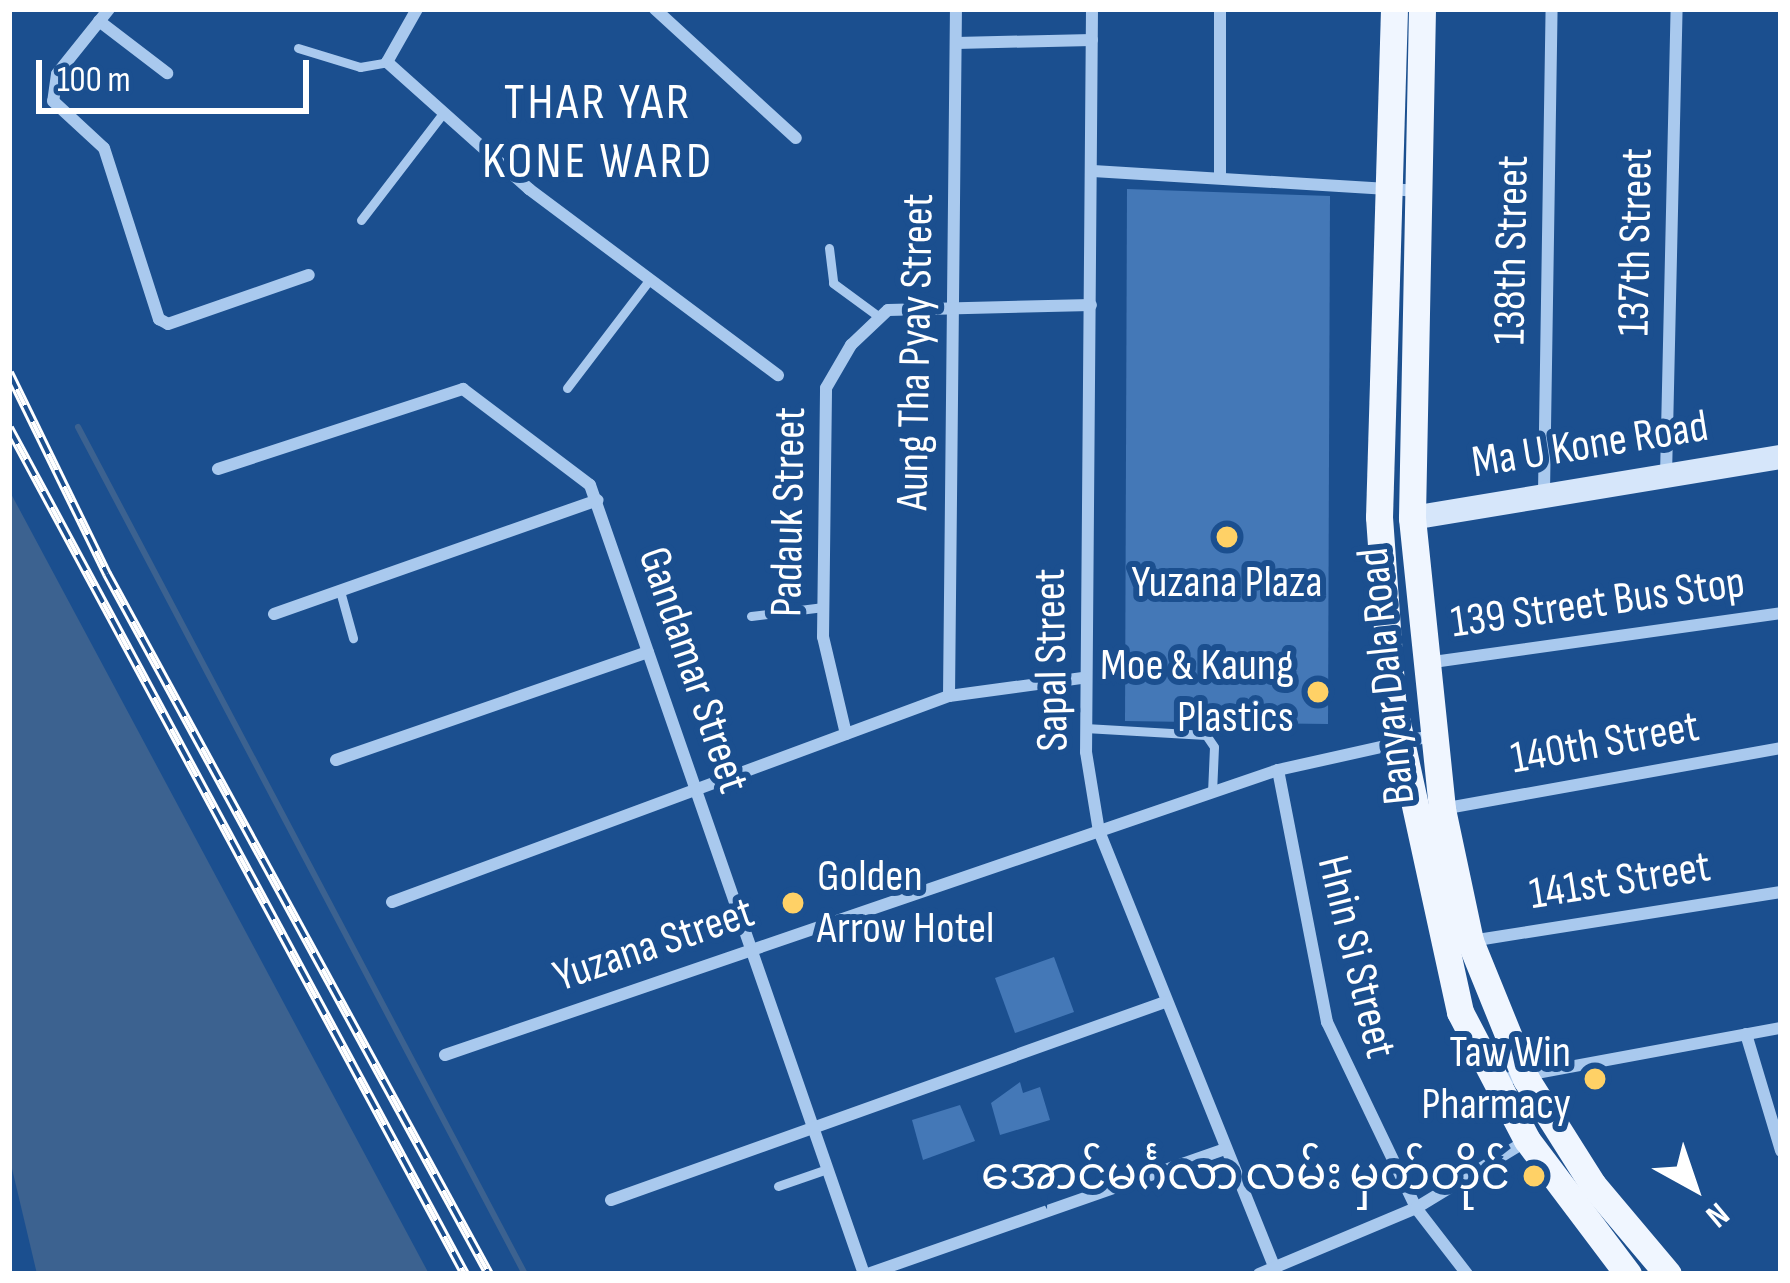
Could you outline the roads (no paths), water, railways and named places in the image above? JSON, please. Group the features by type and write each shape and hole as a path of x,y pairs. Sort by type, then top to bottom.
{"main road":[{"name":"Banyar Dala Road","path":"1394,9 1379,517 1401,741 1437,932 1460,1012 1527,1140 1628,1274"},
{"name":"Banyar Dala Road","path":"1422,9 1412,518 1442,809 1470,941 1526,1079 1593,1185 1668,1274"}],"street":[{"path":"109,9 57,74 53,101 104,148 159,319 168,324 309,275"},
{"path":"417,9 387,62 443,113 650,279 778,375"},
{"path":"655,9 796,138"},
{"name":"Aung Tha Pyay Street","path":"949,696 956,9"},
{"name":"Sapal Street","path":"1092,9 1094,171 1084,728 1099,831 1275,1271"},
{"path":"1220,9 1220,177"},
{"name":"138th Street","path":"1544,492 1552,9"},
{"name":"137th Street","path":"1666,476 1678,9"},
{"path":"99,21 167,73"},
{"path":"956,43 1092,40"},
{"path":"1094,171 1420,191"},
{"path":"883,313 1091,305"},
{"name":"Padauk Street","path":"846,734 825,663 826,388 883,313"},
{"name":"Gandamar Street","path":"218,469 463,389 582,476 598,500 695,793 866,1274"},
{"name":"Ma U Kone Road","path":"1412,518 1544,492 1781,457"},
{"path":"274,614 598,500"},
{"name":"139 Street Bus Stop","path":"1426,663 1781,614"},
{"path":"336,760 648,652"},
{"path":"392,902 949,696 1083,678"},
{"name":"Yuzana Street","path":"445,1055 1278,770 1435,735"},
{"name":"140th Street","path":"1442,809 1781,748"},
{"name":"Hnin Si Street","path":"1278,770 1327,1022 1416,1208 1467,1274"},
{"name":"141st Street","path":"1470,941 1781,892"},
{"path":"611,1200 1165,1002"},
{"path":"1493,1081 1526,1079 1781,1028"},
{"path":"1746,1034 1781,1151"},
{"path":"1258,1274 1275,1271 1416,1208 1527,1140"},
{"path":"866,1274 1225,1149"}],"lane":[{"path":"298,48 360,68 387,62"},
{"path":"361,220 443,113"},
{"path":"829,248 833,283 883,313"},
{"path":"567,388 650,279"},
{"path":"340,591 353,638"},
{"path":"751,616 823,607"},
{"path":"1084,728 1206,735 1214,747 1212,792"},
{"path":"778,1186 827,1169"}],"water":[{"path":"9,490 429,1274 37,1274 9,1156"}],"waterway":[{"path":"78,427 525,1274"}],"railway":[{"path":"9,373 107,574 489,1274"},
{"path":"9,428 465,1274"}],"place":[{"name":"Yuzana Plaza","path":"1227,537"},
{"name":"Moe & Kaung Plastics","path":"1318,692"},
{"name":"Golden Arrow Hotel","path":"793,903"},
{"name":"Taw Win Pharmacy","path":"1595,1079"},
{"name":"အောင်မင်္ဂလာ လမ်း မှတ်တိုင်","path":"1534,1176"}],"district":[{"name":"THAR YAR KONE WARD","path":"598,133"}]}
